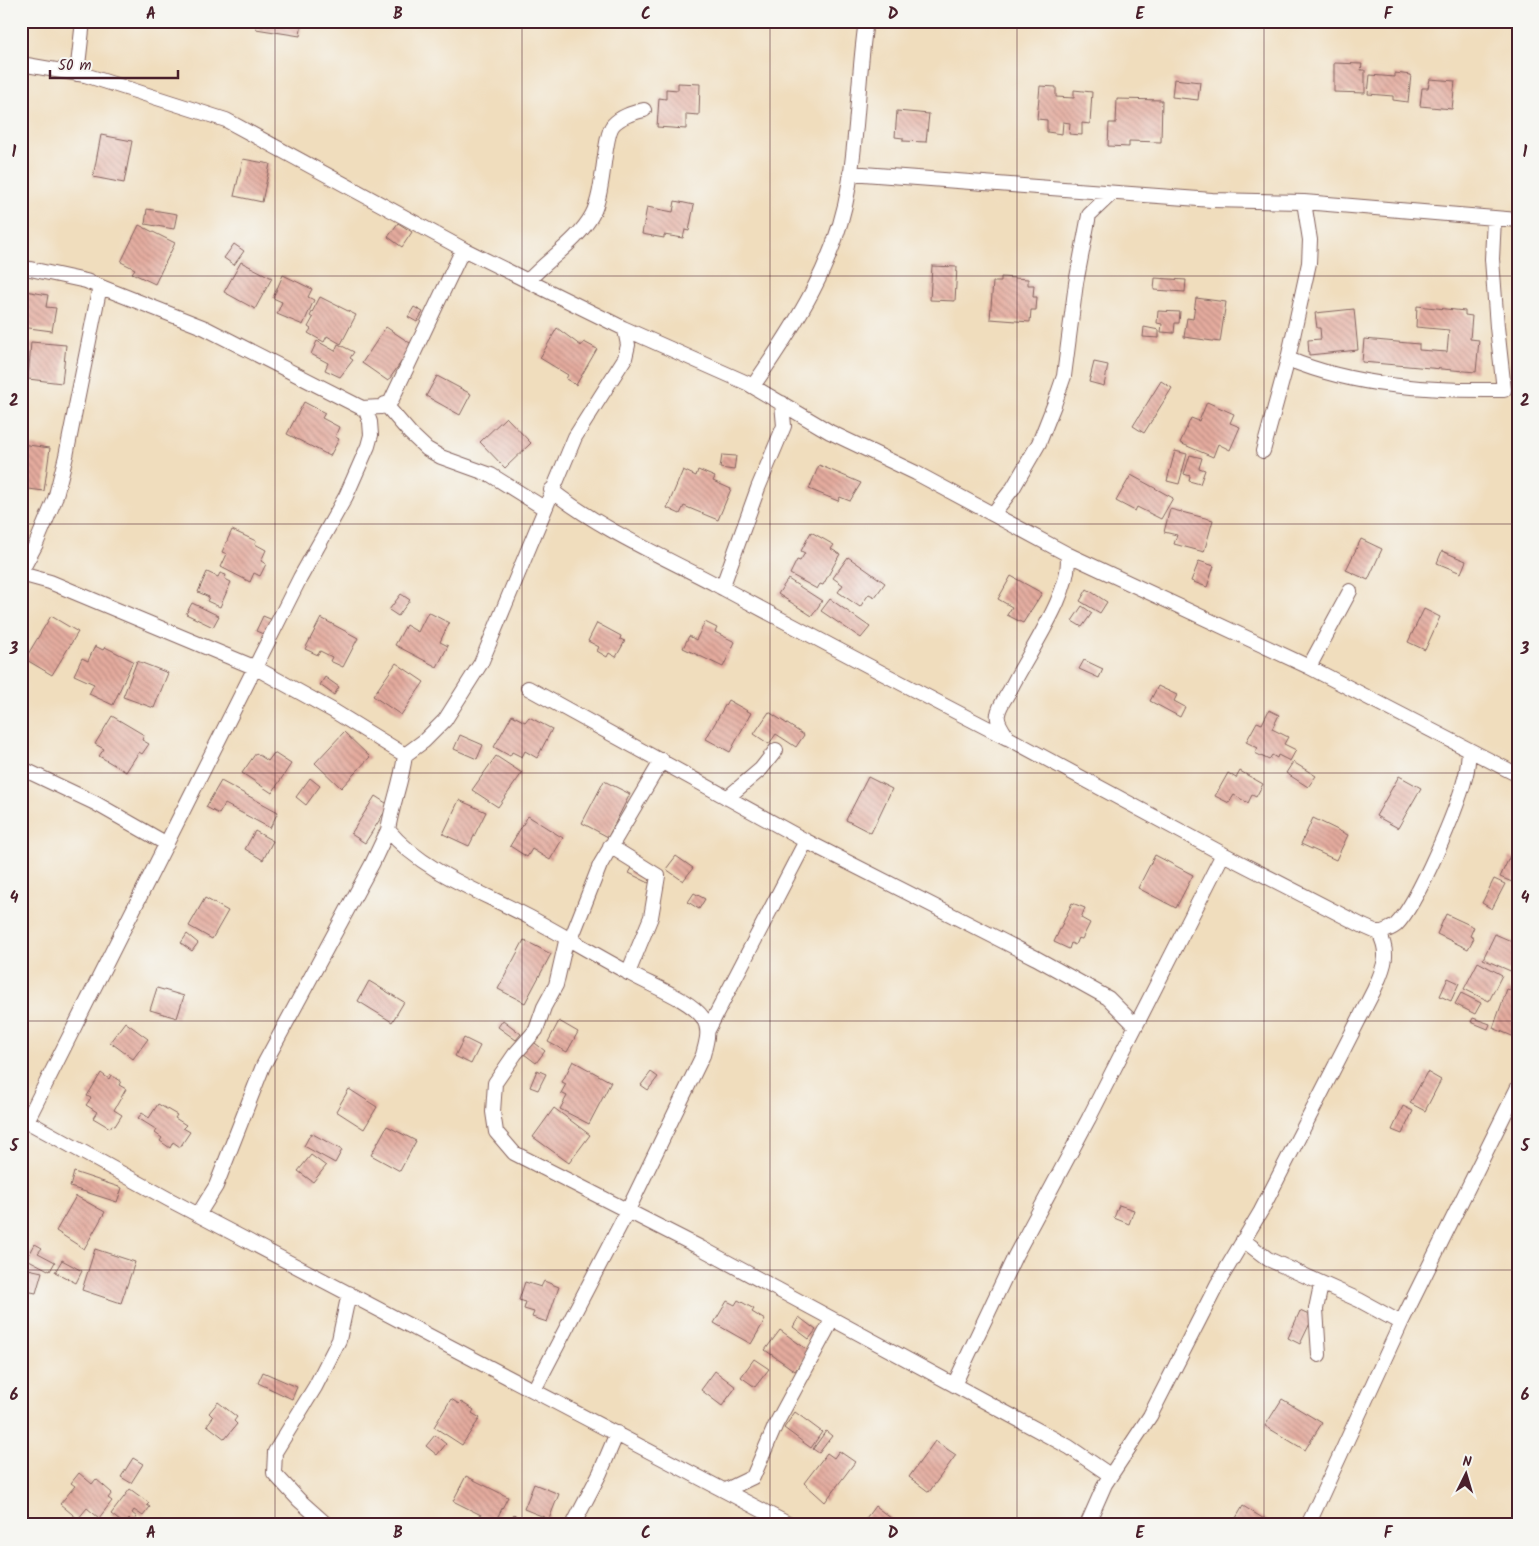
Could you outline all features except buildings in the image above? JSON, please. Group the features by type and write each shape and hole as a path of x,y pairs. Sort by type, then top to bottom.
{"street":[{"path":"77,74 84,21"},
{"path":"753,386 814,291 830,253 842,214 850,173 866,21"},
{"path":"21,64 77,74 226,120 464,249 625,330 753,386 830,432 916,473 1067,554 1309,667 1518,775"},
{"path":"528,281 584,227 593,214 599,199 608,138 613,126 630,113 644,110"},
{"path":"850,173 1212,200 1304,202 1518,220"},
{"path":"993,514 1013,488 1039,443 1054,406 1064,376 1076,283 1089,215 1112,193"},
{"path":"1263,451 1288,359 1309,263 1310,240 1304,202"},
{"path":"1288,359 1316,371 1384,383 1468,390 1504,390 1492,259 1494,218"},
{"path":"21,267 86,281 205,328 365,408 391,402 464,249"},
{"path":"100,286 66,456 54,498 36,544 21,573 50,582 256,668 332,710 405,755"},
{"path":"198,1215 216,1186 263,1066 372,864 388,830 391,808 402,778 405,755 424,741 445,720 481,663 575,437 625,358 628,345 625,330"},
{"path":"722,588 758,488 784,426 782,403"},
{"path":"385,404 427,449 441,457 491,475 544,508"},
{"path":"365,408 371,428 368,446 346,496 300,578 167,844 24,1120 198,1215 790,1525"},
{"path":"552,490 574,508 884,676 1008,738 1223,854 1379,933 1386,946 1384,966 1378,982 1243,1240 1218,1283 1150,1416 1123,1460 1110,1475 1087,1525"},
{"path":"1008,738 999,723 998,715 1014,680 1041,635 1068,575 1067,554"},
{"path":"1309,667 1350,591"},
{"path":"528,688 806,840 1036,958 1108,998 1135,1025"},
{"path":"727,798 761,769 776,750"},
{"path":"1379,933 1396,925 1427,871 1466,776 1469,751"},
{"path":"662,760 600,865 569,938 556,985 544,1007 536,1030 515,1054 495,1083 493,1112 496,1132 514,1153 628,1210 1069,1447 1110,1475"},
{"path":"21,768 87,799 167,844"},
{"path":"388,830 418,858 569,938 628,973 676,998 703,1018 708,1030"},
{"path":"534,1390 628,1210 703,1055 708,1030 806,840"},
{"path":"610,846 658,876 651,916 628,973"},
{"path":"954,1385 1015,1256 1089,1118 1223,854"},
{"path":"1308,1525 1401,1323 1518,1087"},
{"path":"1243,1240 1268,1259 1321,1285 1359,1300 1401,1323"},
{"path":"1319,1355 1316,1309 1321,1285"},
{"path":"327,1525 299,1500 274,1473 275,1452 315,1386 339,1340 349,1293"},
{"path":"726,1490 752,1477 776,1424 832,1320"},
{"path":"573,1525 600,1474 617,1433"},
{"path":"761,1509 764,1525"}]}
